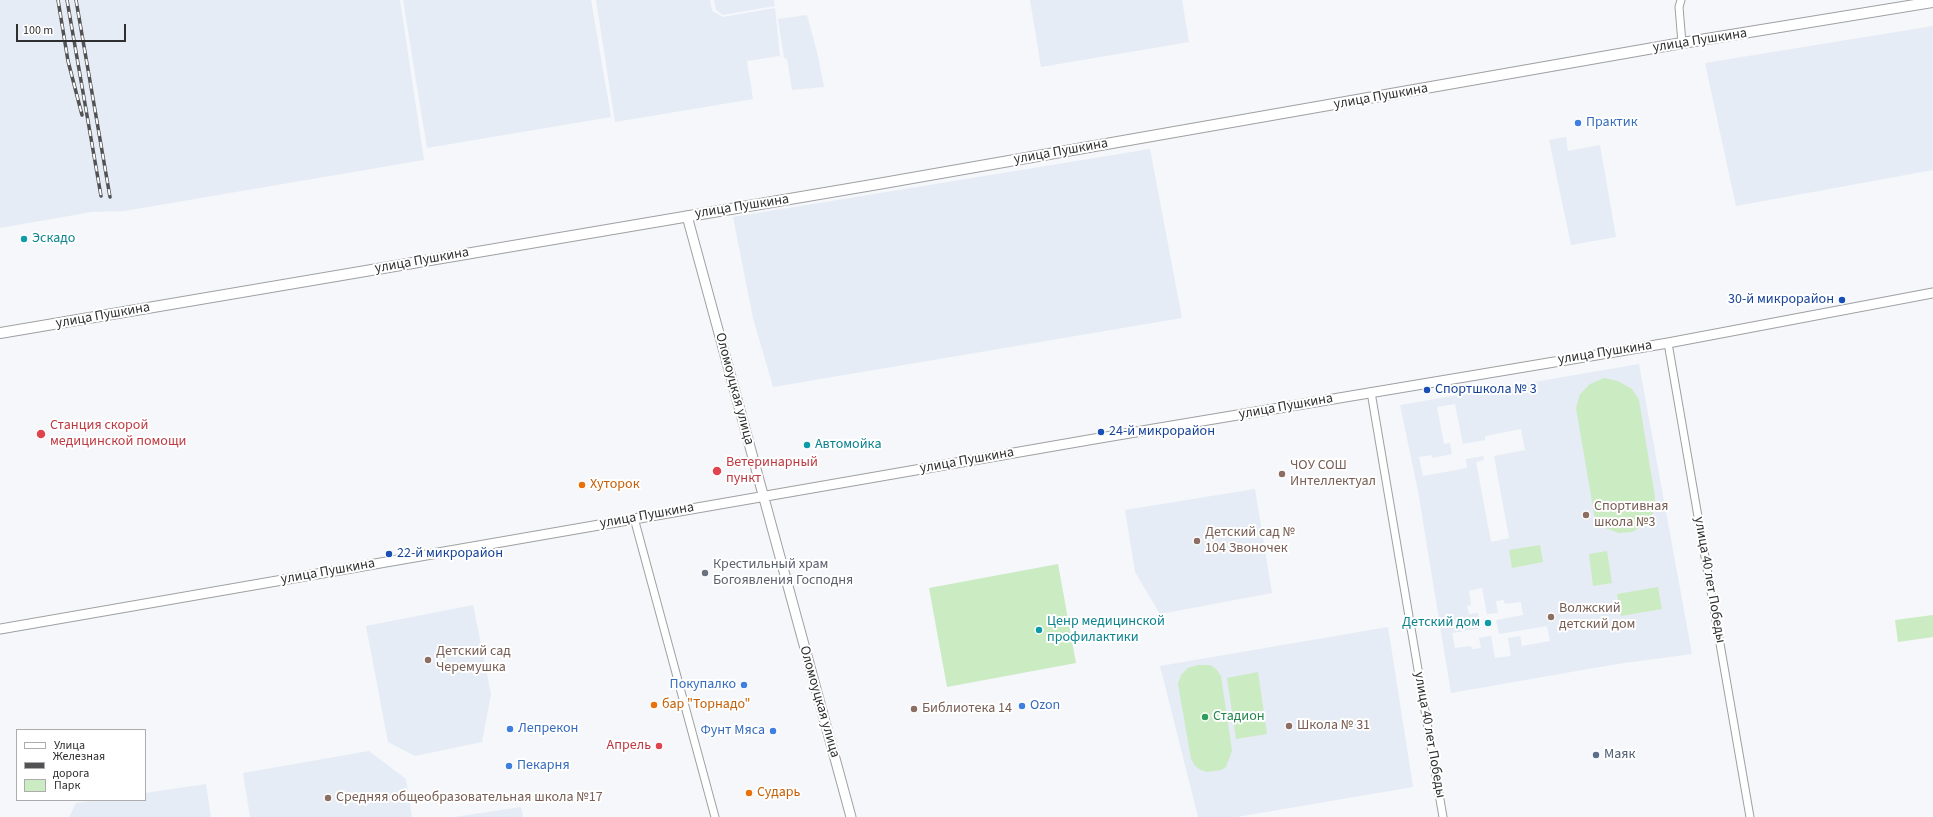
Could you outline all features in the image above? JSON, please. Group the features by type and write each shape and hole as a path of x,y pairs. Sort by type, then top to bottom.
{"main road":[{"name":"улица Пушкина","path":"0,333 306,283 410,262 1375,98 1682,43 1933,2"}],"street":[{"path":"1681,0 1679,7 1682,43"},
{"name":"Оломоуцкая улица","path":"687,216 851,817"},
{"name":"улица Пушкина","path":"0,629 634,518 1371,392 1668,343 1933,293"},
{"name":"улица 40 лет Победы","path":"1668,343 1750,817"},
{"name":"улица 40 лет Победы","path":"1371,392 1443,817"},
{"path":"634,518 715,817"}],"shaded area":[{"path":"0,0 400,0 424,160 124,211 91,212 0,228"},
{"path":"403,0 591,0 611,117 427,148"},
{"path":"596,0 710,0 712,11 723,17 775,8 780,56 747,61 753,99 615,122"},
{"path":"714,0 774,0 775,6 723,15 716,10"},
{"path":"1030,0 1182,0 1189,42 1041,67"},
{"path":"807,15 818,56 824,87 792,90 787,59 784,58 778,19"},
{"path":"1933,26 1933,170 1736,206 1705,63"},
{"path":"1566,137 1568,151 1600,145 1616,237 1571,245 1549,140"},
{"path":"1150,149 1182,318 773,387 753,318 733,217"},
{"name":"Спортивная школа №3","path":"1639,364 1692,654 1617,664 1451,693 1418,491 1400,405","holes":["1455,404 1463,444 1485,440 1485,436 1521,429 1525,450 1494,456 1509,538 1491,542 1476,462 1484,460 1483,456 1466,459 1467,468 1423,476 1419,457 1431,455 1432,458 1452,454 1450,443 1444,444 1437,407","1482,588 1487,614 1498,613 1496,601 1504,600 1505,604 1521,602 1523,615 1496,620 1499,634 1547,626 1550,641 1522,646 1520,636 1508,638 1511,656 1495,658 1491,636 1479,638 1481,648 1472,649 1471,646 1455,648 1452,633 1481,628 1478,613 1469,614 1467,606 1471,605 1469,591"]},
{"name":"Детский сад № 104 Звоночек","path":"1255,489 1272,593 1160,614 1135,572 1125,510"},
{"name":"Детский сад Черемушка","path":"473,605 491,694 482,742 415,756 388,742 366,626"},
{"name":"Школа № 31","path":"1388,627 1413,787 1237,817 1198,817 1160,666"},
{"name":"Средняя общеобразовательная школа №17","path":"369,751 406,779 412,817 250,817 243,773"},
{"path":"206,784 211,817 69,817 76,803 90,801 146,801 146,793"},
{"path":"521,807 523,817 454,817"}],"green space":[{"path":"1604,378 1618,381 1632,389 1639,400 1655,497 1654,511 1646,524 1632,532 1619,533 1605,528 1595,519 1576,408 1580,394 1590,384"},
{"path":"1540,545 1543,562 1512,568 1509,550"},
{"path":"1607,551 1612,583 1593,586 1589,554"},
{"path":"1058,564 1076,663 947,687 929,588"},
{"path":"1658,587 1662,609 1621,616 1617,594"},
{"path":"1933,615 1933,637 1898,642 1895,620"},
{"name":"Стадион","path":"1198,665 1210,665 1216,669 1221,676 1232,751 1226,767 1221,770 1207,772 1201,770 1195,766 1191,759 1178,684 1181,675 1188,668"},
{"path":"1258,672 1267,734 1236,739 1227,678"}],"railway":[{"path":"58,0 68,61 82,115"},
{"path":"67,0 101,196"},
{"path":"76,0 110,197"}],"place":[{"name":"Практик","path":"1578,123"},
{"name":"Эскадо","path":"24,239"},
{"name":"30-й микрорайон","path":"1842,300"},
{"name":"Спортшкола № 3","path":"1427,390"},
{"name":"24-й микрорайон","path":"1101,432"},
{"name":"Станция скорой медицинской помощи","path":"41,434"},
{"name":"Автомойка","path":"807,445"},
{"name":"Ветеринарный пункт","path":"717,471"},
{"name":"ЧОУ СОШ Интеллектуал","path":"1282,474"},
{"name":"Хуторок","path":"582,485"},
{"name":"Спортивная школа №3","path":"1586,515"},
{"name":"Детский сад № 104 Звоночек","path":"1197,541"},
{"name":"22-й микрорайон","path":"389,554"},
{"name":"Крестильный храм Богоявления Господня","path":"705,573"},
{"name":"Волжский детский дом","path":"1551,617"},
{"name":"Детский дом","path":"1488,623"},
{"name":"Ценр медицинской профилактики","path":"1039,630"},
{"name":"Детский сад Черемушка","path":"428,660"},
{"name":"Покупалко","path":"744,685"},
{"name":"бар \"Торнадо\"","path":"654,705"},
{"name":"Ozon","path":"1022,706"},
{"name":"Библиотека 14","path":"914,709"},
{"name":"Стадион","path":"1205,717"},
{"name":"Школа № 31","path":"1289,726"},
{"name":"Лепрекон","path":"510,729"},
{"name":"Фунт Мяса","path":"773,731"},
{"name":"Апрель","path":"659,746"},
{"name":"Маяк","path":"1596,755"},
{"name":"Пекарня","path":"509,766"},
{"name":"Сударь","path":"749,793"},
{"name":"Средняя общеобразовательная школа №17","path":"328,798"}]}
